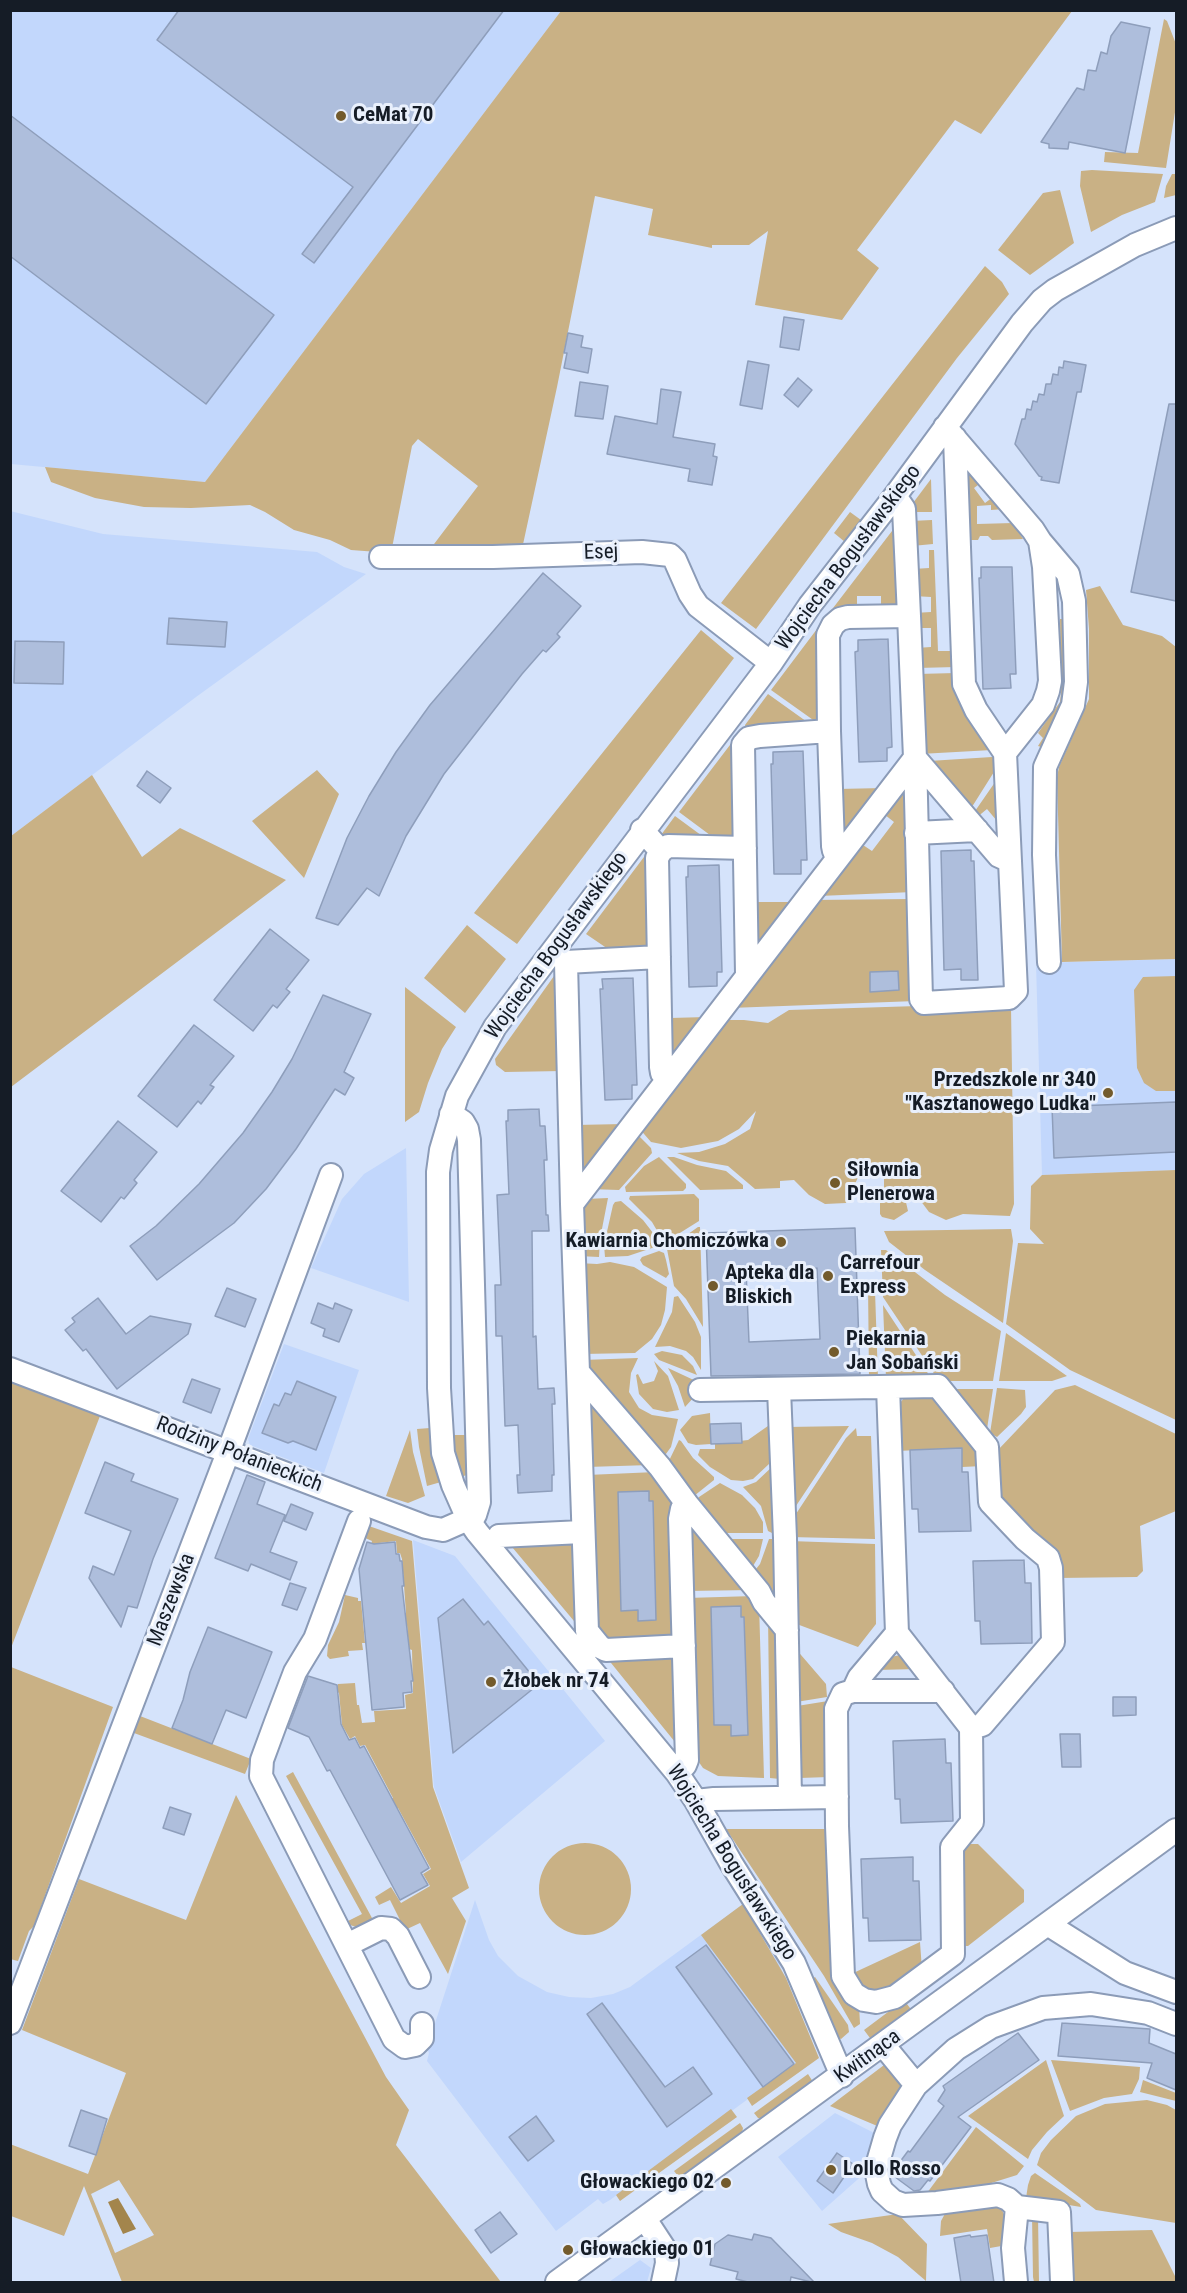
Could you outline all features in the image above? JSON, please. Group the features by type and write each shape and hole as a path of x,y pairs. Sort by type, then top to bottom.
{"street":[{"name":"Wojciecha Bogusławskiego","path":"842,2076 794,1963 731,1863 696,1801 585,1646 498,1559 468,1519 453,1485 443,1452 439,1388 438,1172 457,1096 495,1027 558,957 642,830 771,663 810,605 895,496 950,433 1022,323 1042,300 1103,261 1135,244 1176,228"},
{"path":"950,433 1020,513 1068,574 1074,601 1076,692 1073,705 1046,767 1044,855 1049,962"},
{"path":"895,496 904,508 915,758 919,991 924,1003 1009,998 1016,991 1005,753 976,710 964,684 950,433"},
{"path":"1005,753 1047,698 1050,681 1044,567 1040,541"},
{"name":"Esej","path":"381,557 493,557 642,552 670,555 675,560 690,594 699,606 771,663"},
{"path":"810,605 833,625"},
{"path":"839,855 834,851 833,846 828,635 833,625 840,619 848,617 909,616"},
{"path":"724,723 746,742"},
{"path":"747,974 742,748 749,738 829,731"},
{"path":"915,758 999,856 1010,861"},
{"path":"572,1204 915,758"},
{"path":"642,830 662,851"},
{"path":"916,833 976,830"},
{"path":"667,1079 662,1071 657,858 668,846 745,848"},
{"path":"659,957 558,957 572,1204 585,1646 606,1650 684,1646"},
{"path":"451,1114 463,1122 469,1140 479,1502 475,1515 468,1519"},
{"name":"Maszewska","path":"10,2023 229,1450 330,1175"},
{"name":"Rodziny Połanieckich","path":"10,1369 229,1450 426,1527 443,1530 468,1519"},
{"path":"578,1372 645,1450 787,1630"},
{"path":"700,1390 938,1386 987,1447 990,1502 1050,1562 1053,1642 982,1725 971,1728"},
{"path":"888,1387 897,1633 943,1691 971,1728 972,1822 952,1847 953,1954 898,1995 888,2001 876,2002 860,1998 849,1989 843,1976 836,1709 843,1694 853,1691 943,1691"},
{"path":"779,1389 790,1797"},
{"path":"677,1773 687,1760 680,1519 682,1509 687,1504"},
{"path":"359,1521 315,1639 295,1672 262,1760 261,1776 396,2042 405,2047 418,2044 423,2035 422,2024"},
{"path":"499,1536 582,1532"},
{"path":"853,1691 859,1678 897,1633"},
{"path":"309,1676 314,1664 315,1639"},
{"path":"696,1801 837,1797"},
{"name":"Kwitnąca","path":"557,2283 884,2046 1176,1830"},
{"path":"1049,1925 1125,1973 1176,1992"},
{"path":"347,1945 381,1928 391,1929 396,1933 419,1977"},
{"path":"1062,2283 1059,2212 1017,2207 1008,2199 998,2195 903,2205 893,2201 882,2191 876,2169 890,2125 916,2085 956,2049 991,2027 1043,2008 1091,2004 1130,2009 1176,2024"},
{"path":"884,2046 916,2085"},
{"path":"1016,2283 1013,2248 1017,2207"},
{"path":"645,2219 666,2251 668,2263 663,2283"}],"shaded area":[{"path":"10,11 561,11 205,482 11,464"},
{"path":"561,11 1072,11 981,134 955,120 857,250 879,268 842,320 755,305 768,231 749,245 712,245 712,248 648,235 653,209 595,196 522,549 428,552 478,486 418,439 412,446 391,553 351,550 330,540 294,530 250,505 191,508 144,507 95,498 51,482 45,467 205,482"},
{"path":"1164,19 1167,21 1176,44 1176,106 1166,168 1104,162 1105,152 1138,153"},
{"path":"1081,171 1163,174 1155,202 1122,215 1091,232 1080,186"},
{"path":"1172,174 1176,174 1176,195 1164,198 1166,186"},
{"path":"1060,190 1074,243 1030,275 998,250 1043,193"},
{"path":"985,266 1002,282 1009,294 957,358 756,629 721,603"},
{"path":"963,463 986,479 974,488 985,503 997,494 1005,509 991,510 991,505 977,506 977,524 1013,523 1023,539 992,540 988,536 980,536 978,540 966,540"},
{"path":"931,479 932,512 910,512 910,507"},
{"path":"10,511 103,534 317,552 344,567 366,574 196,697 11,836"},
{"path":"850,512 861,520 845,542 834,533"},
{"path":"932,520 933,544 912,546 911,521"},
{"path":"892,531 900,535 898,605 881,612 881,596 857,596 857,613 835,614 830,612"},
{"path":"929,550 934,550 938,651 956,651 956,667 917,668 916,648 931,647 931,628 915,628 914,613 931,612 931,597 913,596 913,569 929,568"},
{"path":"1100,586 1123,625 1162,636 1176,647 1176,959 1062,962 1057,777 1059,767 1089,699 1089,629 1086,590"},
{"path":"1060,619 1066,619 1068,693 1044,748 1038,746 1043,738 1038,733 1060,702"},
{"path":"817,629 821,630 820,720 816,722 771,690"},
{"path":"701,630 734,658 517,944 474,913"},
{"path":"956,673 992,750 920,754 917,674"},
{"path":"768,694 810,724 746,732 745,725"},
{"path":"733,741 739,841 714,838 679,812"},
{"path":"996,757 999,764 970,810 929,761"},
{"path":"317,770 339,794 304,878 252,821"},
{"path":"92,775 142,857 180,828 286,880 11,1087 11,836"},
{"path":"1000,775 1002,827 987,809 976,818 973,814"},
{"path":"908,781 913,892 819,896 857,841 872,851 894,822 880,811"},
{"path":"884,788 843,842 837,789"},
{"path":"675,816 709,841 662,842 661,835"},
{"path":"650,849 650,943 640,950 611,951 586,934"},
{"path":"912,899 916,1001 730,1008 812,900"},
{"path":"753,902 796,902 758,951"},
{"path":"467,925 506,959 465,1013 424,978"},
{"name":"Przedszkole nr 340 \"Kasztanowego Ludka\"","path":"1176,959 1176,1170 1042,1175 1036,963"},
{"path":"554,976 558,978 562,1071 505,1072 496,1065 495,1059"},
{"path":"1176,976 1176,1091 1156,1091 1144,1083 1137,1068 1134,990 1143,977"},
{"path":"405,987 456,1027 442,1049 419,1112 405,1122"},
{"path":"918,1006 1011,1007 1014,1204 1010,1216 963,1214 946,1220 929,1212 914,1192 905,1198 908,1211 894,1220 882,1217 880,1214 880,1199 884,1199 884,1170 862,1169 846,1203 825,1204 809,1195 794,1180 780,1181 780,1188 755,1189 728,1166 699,1161 677,1153 699,1152 725,1144 750,1129 756,1111 739,1129 718,1141 681,1148 651,1142 638,1127 726,1020 768,1023 789,1010"},
{"path":"707,1017 670,1064 670,1018"},
{"path":"624,1124 580,1182 575,1125"},
{"path":"637,1134 651,1148 652,1153 619,1190 589,1189"},
{"path":"406,1148 409,1302 311,1268 342,1199 364,1174"},
{"path":"659,1157 686,1184 686,1188 683,1191 626,1192 625,1187 644,1166"},
{"path":"667,1157 726,1171 743,1185 743,1189 700,1190"},
{"path":"1176,1170 1176,1420 1070,1370 1006,1324 1018,1243 1044,1244 1030,1229 1031,1186 1042,1175"},
{"path":"694,1194 699,1199 699,1221 667,1241 663,1241 652,1222 629,1199 630,1196"},
{"path":"608,1198 599,1257 578,1256 579,1203 586,1199"},
{"path":"621,1201 643,1220 660,1242 658,1246 628,1256 605,1257 604,1245 613,1205"},
{"path":"700,1227 703,1327 686,1299 674,1286 667,1249"},
{"path":"1011,1229 1013,1241 1003,1323 925,1270 889,1242 884,1231"},
{"path":"881,1250 886,1250 945,1295 1001,1331 993,1381 939,1381 883,1297"},
{"path":"659,1251 664,1253 666,1260 669,1274 666,1278 643,1265 640,1260 642,1257"},
{"path":"610,1262 634,1267 667,1287 661,1325 652,1339 635,1353 582,1354 578,1263"},
{"path":"868,1284 875,1291 878,1378 869,1378"},
{"path":"678,1296 695,1322 701,1337 701,1370 686,1351 670,1346 655,1347 672,1312 674,1297"},
{"path":"883,1305 933,1381 886,1378"},
{"path":"1006,1333 1067,1376 1052,1381 999,1381"},
{"path":"284,1344 359,1370 324,1473 250,1445 248,1439"},
{"path":"662,1351 682,1355 693,1366 697,1375 659,1360 654,1354"},
{"path":"638,1358 631,1373 629,1392 639,1408 652,1415 678,1419 671,1447 663,1458 583,1360"},
{"path":"654,1361 668,1376 679,1410 667,1412 653,1409 639,1394 636,1375 638,1374 643,1384 654,1381 658,1371"},
{"path":"668,1368 698,1382 695,1396 685,1407 678,1386"},
{"path":"11,1380 100,1416 11,1648"},
{"path":"1075,1385 1176,1434 1176,1511 1140,1526 1143,1571 1137,1577 1058,1578 995,1501 997,1451 1055,1390"},
{"path":"997,1388 1025,1390 1026,1407 997,1437 990,1433"},
{"path":"955,1389 993,1389 987,1429 975,1424"},
{"path":"935,1392 982,1448 983,1466 962,1467 961,1448 897,1451 899,1404 905,1397"},
{"path":"587,1399 650,1465 587,1467"},
{"path":"710,1413 711,1444 688,1443 680,1430 692,1416"},
{"path":"775,1421 776,1447 769,1464 753,1479 731,1480 710,1467 698,1455 700,1449 715,1449 715,1444 748,1440"},
{"path":"849,1426 790,1515 788,1462 794,1461 794,1444 787,1443 787,1427"},
{"path":"430,1428 441,1482 427,1486 417,1429"},
{"path":"856,1428 857,1436 871,1436 875,1539 790,1537 790,1523 846,1438"},
{"path":"410,1430 413,1452 425,1496 408,1503 386,1496"},
{"path":"452,1435 470,1435 472,1473 461,1477"},
{"path":"679,1440 693,1458 714,1477 714,1480 694,1496 666,1467"},
{"path":"774,1465 775,1472 771,1476 772,1507 776,1510 774,1534 768,1531 761,1506 743,1487 756,1482"},
{"path":"656,1472 673,1493 674,1632 667,1638 605,1641 598,1635 587,1475"},
{"path":"720,1483 742,1495 755,1508 763,1522 763,1533 718,1533 695,1503 699,1497"},
{"path":"366,1525 412,1541 433,1787 469,1888 452,1898 466,1921 448,1974 420,1923 405,1930 390,1900 379,1905 375,1897 391,1887 401,1903 430,1886 423,1874 431,1869 398,1808 396,1809 391,1799 393,1798 365,1745 360,1746 355,1736 350,1739 342,1725 339,1693 336,1691 338,1684 355,1683 357,1705 359,1705 362,1723 375,1722 374,1711 406,1709 405,1695 413,1693 412,1650 409,1649 407,1625 404,1624 403,1613 406,1613 402,1559 400,1553 397,1553 396,1541 379,1543 378,1548 370,1549 372,1541 363,1537"},
{"path":"691,1525 751,1590 686,1591"},
{"path":"577,1539 579,1627 507,1541"},
{"path":"727,1539 763,1539 759,1556 753,1566 747,1570"},
{"path":"769,1539 776,1539 776,1601 752,1574 760,1564"},
{"name":"Żłobek nr 74","path":"413,1540 455,1556 605,1741 461,1862 434,1787"},
{"path":"790,1541 875,1544 876,1624 858,1647 794,1623 798,1617 797,1586"},
{"path":"345,1595 361,1601 365,1643 362,1643 363,1650 348,1651 349,1656 330,1659 327,1656 328,1645 339,1622"},
{"path":"754,1596 759,1603 764,1778 718,1776 703,1768 696,1758 687,1598"},
{"path":"768,1614 781,1630 780,1779 770,1778"},
{"path":"795,1648 826,1684 827,1697 796,1702"},
{"path":"677,1655 679,1747 607,1658"},
{"path":"900,1655 917,1669 876,1670 891,1657"},
{"path":"11,1667 113,1707 34,1926 29,1931 18,1961 10,1959"},
{"path":"828,1701 829,1777 799,1778 797,1706"},
{"path":"140,1716 251,1759 245,1774 134,1733"},
{"path":"293,1772 372,1918 372,1921 359,1928 350,1925 348,1921 362,1914 286,1776"},
{"path":"236,1795 386,2077 409,2110 396,2145 501,2282 122,2282 84,2186 64,2236 11,2216 10,2144 88,2174 126,2073 22,2030 79,1879 186,1920","holes":["119,2180 154,2235 115,2253 91,2194"]},
{"path":"726,1829 832,1829 836,1978 859,2005 860,2024 854,2028 824,1976"},
{"path":"585,1843 603,1847 617,1857 627,1871 631,1889 627,1907 617,1921 603,1931 585,1935 567,1931 553,1921 543,1907 539,1889 543,1871 553,1857 567,1847"},
{"path":"964,1844 978,1844 1024,1890 1024,1902 968,1946 964,1946 958,1851"},
{"path":"475,1900 489,1940 498,1956 518,1976 547,1992 569,1997 591,1998 613,1994 630,1987 743,1904 778,1961 815,2050 610,2200 603,2204 598,2199 556,2231 427,2061 429,2053 427,2048"},
{"path":"743,1904 786,1978 819,2058 752,2106 747,2098 796,2063 701,1935"},
{"path":"920,1942 922,1970 887,1995 870,1994 849,1975"},
{"path":"815,1977 848,2025 849,2032 841,2039 836,2037 812,1979"},
{"path":"904,2000 913,2012 873,2042 864,2030"},
{"path":"1046,2060 1064,2116 1047,2132 1032,2150 1028,2159 968,2116"},
{"path":"1051,2060 1140,2067 1139,2079 1132,2094 1104,2098 1070,2111"},
{"path":"888,2062 903,2087 882,2128 830,2106"},
{"path":"808,2074 815,2085 763,2119 758,2118 754,2113"},
{"path":"1143,2080 1176,2093 1176,2101 1140,2092"},
{"path":"1147,2100 1176,2110 1176,2223 1096,2210 1037,2165 1041,2153 1051,2140 1076,2116 1105,2104"},
{"path":"731,2109 737,2117 620,2201 616,2195"},
{"path":"835,2113 880,2136 866,2172 822,2211 778,2157"},
{"path":"740,2123 743,2128 742,2133 682,2181 674,2171"},
{"path":"976,2127 1024,2166 1017,2175 956,2194 921,2201"},
{"path":"1035,2173 1080,2204 1081,2207 1026,2198 1031,2176"},
{"path":"118,2198 136,2229 123,2234 108,2202"},
{"path":"991,2201 1002,2210 1006,2219 1007,2245 990,2248 987,2229 940,2236 941,2221 947,2210"},
{"path":"898,2214 927,2244 926,2281 898,2257 828,2224"},
{"path":"1032,2215 1038,2215 1039,2282 1034,2282 1033,2277"},
{"path":"1152,2230 1176,2282 1070,2282 1069,2232"},
{"path":"640,2260 651,2268 647,2282 609,2282"}],"building":[{"name":"CeMat 70","path":"179,10 504,10 314,263 302,254 353,187 157,40"},
{"path":"1121,22 1150,28 1125,153 1069,142 1068,149 1049,148 1049,144 1041,142 1077,88 1084,90 1088,70 1096,71 1101,52 1107,54 1111,36"},
{"path":"10,115 274,315 206,404 10,256"},
{"path":"784,317 804,320 799,350 780,347"},
{"path":"568,333 583,336 581,347 592,349 588,373 564,368"},
{"path":"748,361 769,365 762,409 740,405"},
{"path":"1064,361 1086,365 1081,392 1077,392 1059,483 1041,480 1042,477 1015,444 1027,409 1031,410 1033,401 1037,402 1039,394 1044,395 1046,384 1051,384 1053,374 1058,375 1059,367 1063,368"},
{"path":"798,378 812,390 798,407 784,395"},
{"path":"580,382 608,386 603,419 575,416"},
{"path":"661,389 681,392 673,437 715,444 713,456 717,457 712,485 688,481 690,469 607,454 615,416 657,424"},
{"path":"1169,404 1176,404 1176,601 1131,592"},
{"path":"981,567 1012,567 1016,674 1010,674 1011,688 983,689 979,578 981,578"},
{"path":"543,573 581,606 557,634 560,637 546,652 543,650 522,674 444,774 406,836 379,896 367,888 338,925 316,918 347,838 396,752 430,705"},
{"path":"169,618 227,622 225,647 167,644"},
{"path":"888,639 892,747 887,748 887,761 859,762 855,652 858,651 858,640"},
{"path":"15,641 64,642 63,684 14,683"},
{"path":"803,751 807,860 801,860 801,874 774,874 771,764 773,764 773,752"},
{"path":"147,771 171,788 160,803 137,786"},
{"path":"971,850 971,861 974,861 978,980 961,980 961,969 944,970 941,851"},
{"path":"719,865 722,972 717,972 717,986 689,987 686,877 688,877 688,866"},
{"path":"270,929 309,960 286,989 290,992 277,1008 273,1005 253,1031 214,1000"},
{"path":"898,971 899,990 870,992 870,972"},
{"path":"633,978 637,1085 632,1085 632,1099 605,1100 600,989 603,989 602,979"},
{"path":"323,995 371,1014 344,1072 354,1078 345,1095 335,1089 296,1149 266,1189 234,1223 157,1280 130,1246 156,1226 199,1184 243,1133 292,1059"},
{"path":"194,1025 234,1056 210,1085 214,1087 201,1104 198,1101 177,1127 138,1096"},
{"path":"1176,1102 1176,1152 1054,1158 1052,1107"},
{"path":"539,1109 540,1126 545,1126 546,1215 548,1215 549,1231 532,1231 533,1337 536,1336 538,1389 554,1388 555,1404 552,1404 554,1475 552,1475 552,1491 518,1493 517,1475 520,1475 518,1425 505,1426 502,1336 496,1336 495,1285 501,1285 497,1195 509,1194 506,1121 508,1121 508,1110"},
{"path":"118,1121 157,1152 134,1180 137,1183 124,1199 121,1197 101,1222 61,1191"},
{"path":"855,1228 860,1374 711,1376 706,1233","holes":["817,1268 820,1339 749,1342 746,1270"]},
{"path":"227,1288 256,1299 245,1327 215,1316"},
{"path":"98,1298 126,1334 150,1316 191,1324 188,1334 117,1389 86,1349 83,1351 65,1330 75,1322 72,1318"},
{"path":"318,1303 333,1309 335,1303 352,1310 339,1342 323,1336 325,1329 311,1323"},
{"path":"192,1379 220,1389 211,1413 183,1402"},
{"path":"297,1381 336,1397 316,1450 262,1433 274,1404 279,1406 285,1393 291,1395"},
{"path":"741,1423 742,1443 711,1444 710,1424"},
{"path":"962,1448 962,1472 968,1472 971,1531 919,1532 918,1509 912,1509 910,1450"},
{"path":"105,1462 134,1474 131,1481 178,1499 153,1559 137,1608 128,1606 121,1627 89,1578 93,1566 114,1575 131,1531 85,1513"},
{"path":"247,1475 265,1482 257,1504 285,1515 270,1552 297,1562 290,1580 251,1564 248,1571 215,1558"},
{"path":"649,1491 649,1501 653,1501 656,1620 638,1621 638,1610 621,1611 618,1492"},
{"path":"291,1504 313,1513 306,1530 284,1521"},
{"path":"367,1542 374,1544 395,1542 396,1554 399,1554 400,1561 402,1561 404,1586 402,1586 413,1681 411,1681 412,1692 403,1693 404,1707 372,1710 359,1569"},
{"path":"1024,1560 1025,1583 1031,1583 1032,1643 981,1644 980,1621 975,1621 973,1561"},
{"path":"290,1583 306,1588 297,1610 282,1605"},
{"path":"463,1599 484,1625 488,1621 539,1684 453,1753 438,1618"},
{"path":"741,1606 741,1617 744,1617 748,1735 731,1736 731,1725 714,1725 711,1607"},
{"path":"208,1627 272,1652 246,1718 226,1710 212,1744 172,1728 183,1700 190,1672"},
{"path":"308,1676 337,1685 341,1724 349,1740 355,1738 360,1748 364,1746 429,1868 421,1873 428,1885 400,1900 330,1770 327,1771 309,1737 288,1728"},
{"path":"1113,1697 1136,1697 1136,1715 1113,1716"},
{"path":"1060,1734 1080,1734 1081,1767 1062,1767"},
{"path":"945,1739 946,1763 951,1763 953,1821 901,1823 900,1799 895,1799 893,1741"},
{"path":"170,1807 191,1814 184,1835 163,1828"},
{"path":"913,1857 913,1881 919,1881 921,1940 869,1941 868,1918 863,1918 861,1859"},
{"path":"706,1945 794,2064 763,2087 676,1967"},
{"path":"602,2003 665,2087 693,2067 712,2094 667,2127 587,2014"},
{"path":"1062,2023 1150,2029 1149,2043 1176,2054 1176,2090 1147,2078 1152,2063 1058,2056"},
{"path":"1018,2033 1039,2060 958,2117 971,2127 930,2181 928,2180 920,2190 914,2191 891,2174 944,2106 938,2101 945,2090 943,2086"},
{"path":"81,2110 107,2119 96,2155 69,2146"},
{"path":"536,2116 554,2141 528,2161 509,2137"},
{"path":"837,2153 853,2164 833,2193 817,2181"},
{"path":"500,2212 517,2234 491,2253 475,2230"},
{"path":"754,2234 771,2238 815,2283 791,2277 790,2283 752,2283 736,2279 738,2272 710,2265 715,2244 728,2235 752,2240"},
{"path":"970,2235 971,2237 987,2235 994,2283 961,2283 954,2238"}],"place":[{"name":"CeMat 70","path":"341,116"},
{"name":"Przedszkole nr 340 \"Kasztanowego Ludka\"","path":"1108,1093"},
{"name":"Siłownia Plenerowa","path":"835,1183"},
{"name":"Kawiarnia Chomiczówka","path":"781,1242"},
{"name":"Carrefour Express","path":"828,1276"},
{"name":"Apteka dla Bliskich","path":"713,1286"},
{"name":"Piekarnia Jan Sobański","path":"834,1352"},
{"name":"Żłobek nr 74","path":"491,1682"},
{"name":"Lollo Rosso","path":"831,2170"},
{"name":"Głowackiego 02","path":"726,2183"},
{"name":"Głowackiego 01","path":"568,2250"}]}
